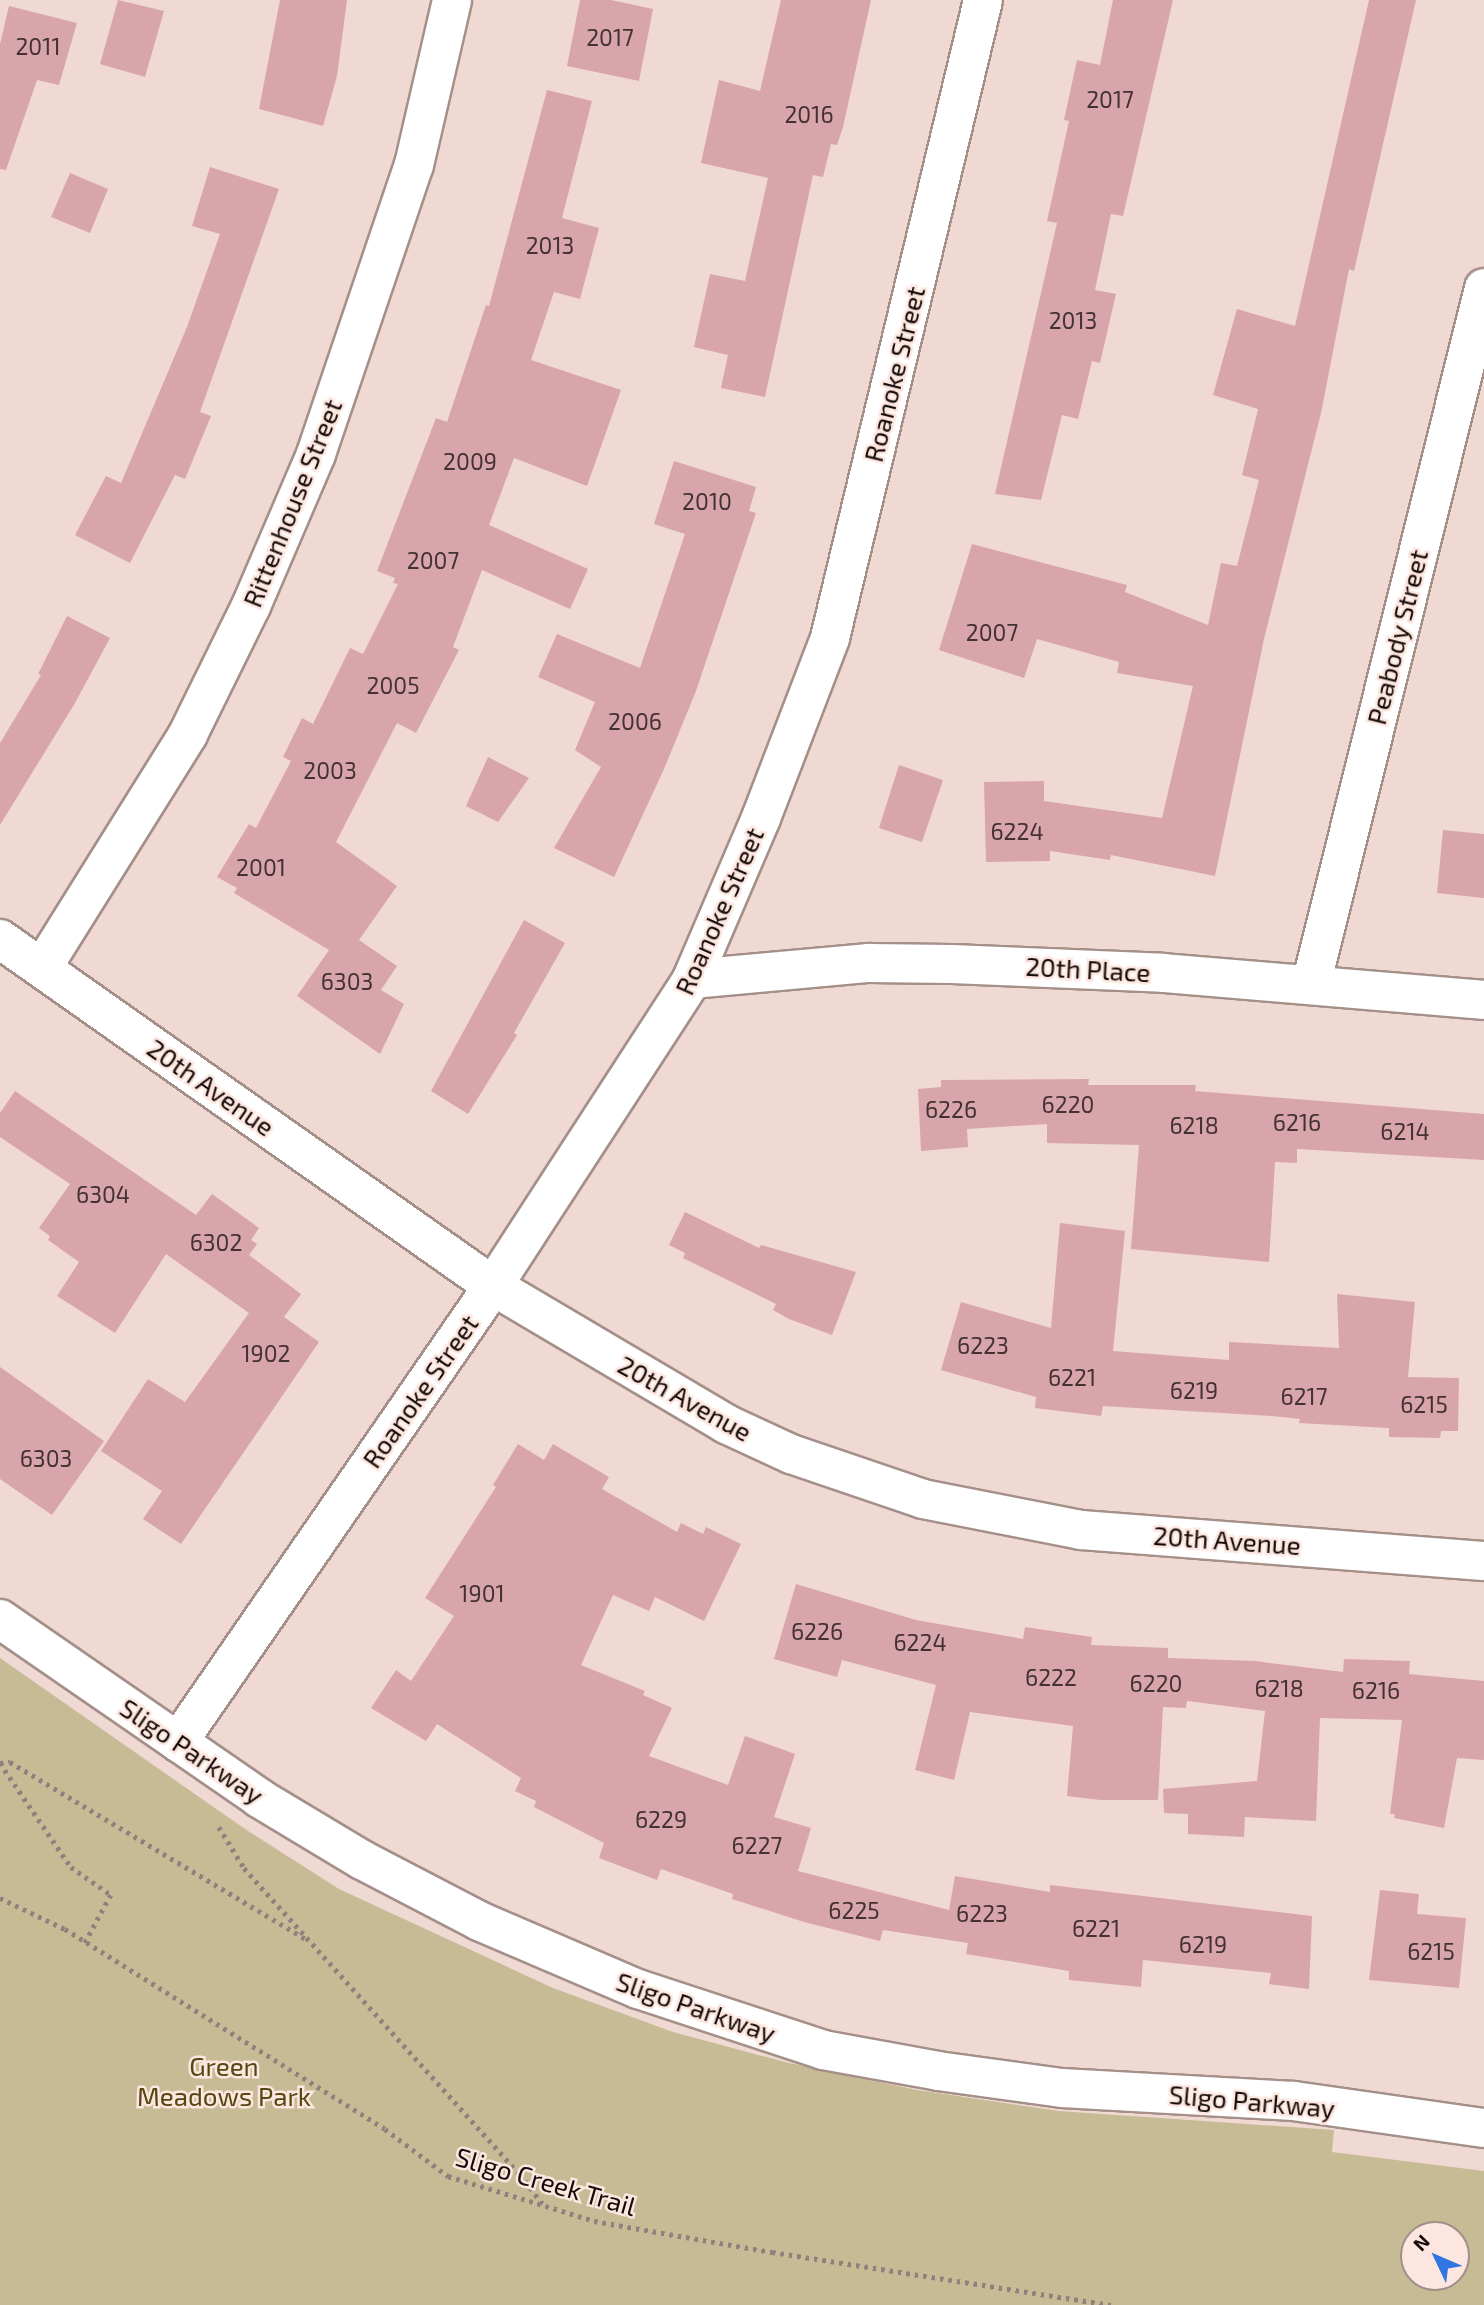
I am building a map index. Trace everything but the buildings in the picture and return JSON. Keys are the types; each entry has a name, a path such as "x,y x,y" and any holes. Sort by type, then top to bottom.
{"street":[{"name":"Rittenhouse Street","path":"42,968 188,734 251,606 316,454 414,164 452,0"},
{"name":"Roanoke Street","path":"178,1742 493,1286 692,979 761,818 830,638 983,0"},
{"name":"Peabody Street","path":"1311,985 1484,288"},
{"name":"20th Avenue","path":"0,939 493,1286 726,1424 791,1454 923,1499 1081,1530 1484,1561"},
{"name":"20th Place","path":"692,979 869,963 953,964 1149,972 1484,1000"},
{"name":"Sligo Parkway","path":"0,1619 259,1798 351,1853 479,1921 638,1989 823,2050 1062,2088 1258,2098 1484,2128"}],"path":[{"path":"85,1942 111,1895 71,1867 0,1763 10,1762 311,1942"},
{"path":"217,1824 244,1868 520,2174 544,2206"},
{"name":"Sligo Creek Trail","path":"0,1898 85,1942 385,2129 448,2176 594,2221 1111,2305"}],"green space":[{"name":"Green Meadows Park","path":"0,1658 245,1829 339,1889 553,1988 673,2032 785,2062 917,2090 1059,2111 1334,2130 1332,2152 1484,2171 1484,2305 0,2305"}]}
